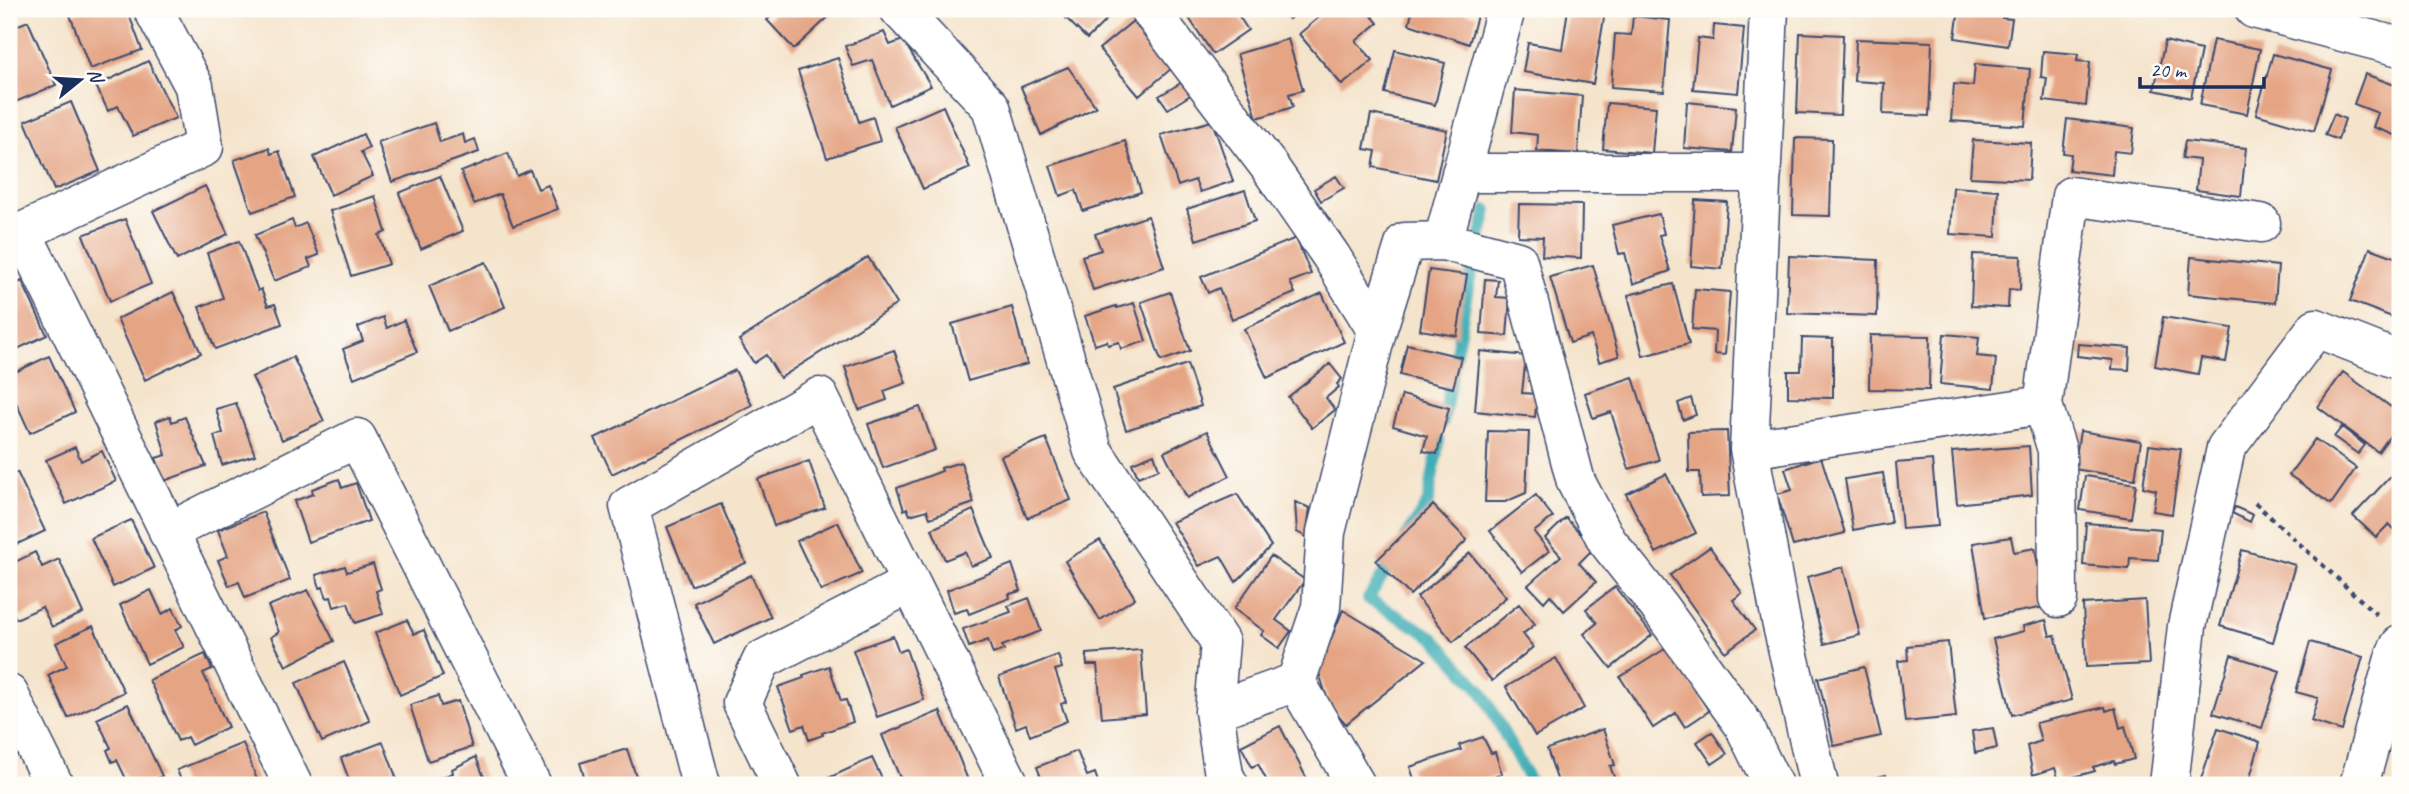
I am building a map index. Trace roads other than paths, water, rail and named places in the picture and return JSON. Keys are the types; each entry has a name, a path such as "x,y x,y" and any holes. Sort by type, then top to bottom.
{"street":[{"path":"153,9 194,86 204,147 15,235 168,532 293,785"},
{"path":"899,9 990,107 1093,451 1220,642 1214,711 1224,775 1229,785"},
{"path":"1149,9 1268,165 1331,256 1377,331"},
{"path":"1443,241 1506,9"},
{"path":"1769,9 1749,449 1781,621 1819,785"},
{"path":"2254,9 2400,47"},
{"path":"1461,173 1762,173"},
{"path":"2057,598 2057,450 2043,405 2071,196 2261,223"},
{"path":"1356,785 1296,682 1321,607 1326,532 1377,331 1405,242 1443,241 1518,261 1576,482 1607,541 1657,604 1743,724 1773,785"},
{"path":"2169,785 2187,626 2226,448 2316,328 2400,361"},
{"path":"701,785 629,506 819,397 1010,785"},
{"path":"1749,449 2043,405"},
{"path":"168,532 356,439 532,785"},
{"path":"782,785 742,703 762,660 909,584"},
{"path":"2362,784 2395,655 2390,632"},
{"path":"1214,711 1296,682"},
{"path":"9,694 54,785"}],"waterway":[{"path":"1443,422 1468,288 1487,210"},
{"path":"1406,537 1428,502 1439,440"},
{"path":"1393,559 1368,599 1433,637 1482,692 1532,785"}]}
